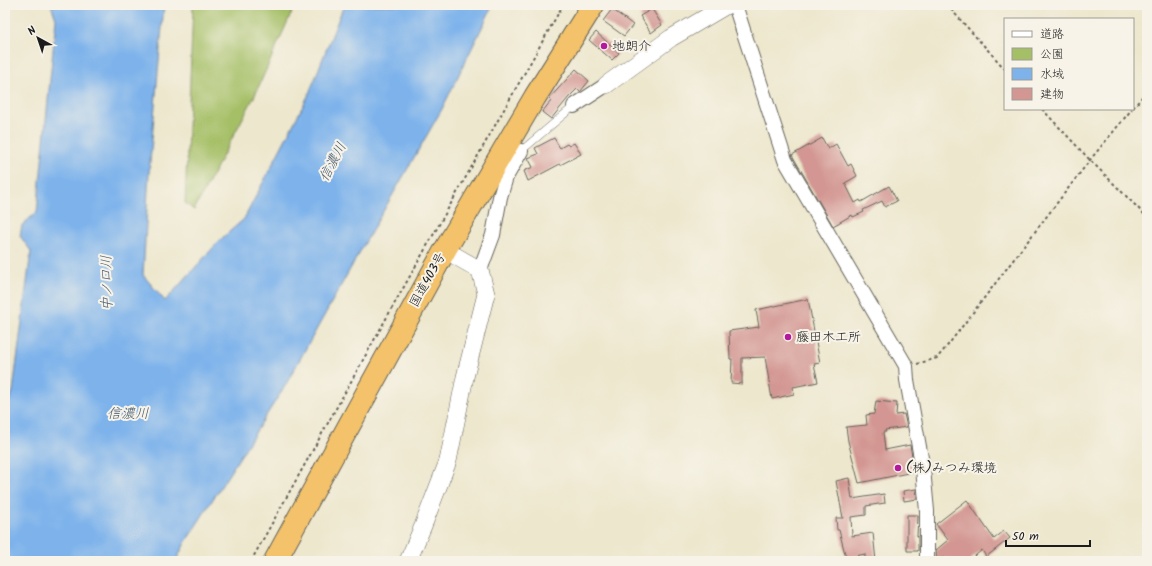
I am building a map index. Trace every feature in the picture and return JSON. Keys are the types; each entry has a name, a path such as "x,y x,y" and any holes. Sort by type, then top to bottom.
{"highway":[{"name":"国道403号","path":"274,561 445,250 535,97 593,5"}],"street":[{"path":"574,106 671,38 728,5"},
{"path":"735,5 785,160 906,366 907,380 923,470 927,510 927,561"},
{"path":"408,561 448,461 465,377 486,294 480,270 494,235 500,197 506,177 521,151"},
{"path":"445,250 480,270"}],"lane":[{"path":"521,151 574,106"}],"path":[{"path":"251,561 563,5"},
{"path":"946,5 1004,67"},
{"path":"1134,106 1147,91"},
{"path":"1043,110 1147,217"},
{"path":"906,366 937,358 1130,110"}],"green space":[{"path":"193,5 295,5 254,97 194,210 185,203"}],"water":[{"name":"信濃川","path":"51,5 164,5 149,173 143,275 165,301 220,240 244,219 308,96 344,5 493,5 442,109 285,386 185,543 176,561 5,561 5,412 13,391 31,251 20,236 22,225 37,212 56,19"}],"building":[{"path":"612,9 633,25 624,36 603,21"},
{"path":"652,9 662,25 651,33 640,16"},
{"name":"地朗介","path":"596,32 619,53 612,60 589,40"},
{"path":"576,69 589,81 580,92 577,89 569,97 551,119 542,112 551,101 549,99"},
{"path":"554,138 560,148 567,144 569,146 574,143 581,154 528,181 524,171 533,167 528,158 538,154 535,148"},
{"path":"822,138 828,149 836,144 848,166 851,164 857,176 845,183 855,203 860,200 861,202 889,186 897,201 885,207 882,201 863,210 864,212 853,217 852,215 833,226 792,155"},
{"name":"藤田木工所","path":"808,299 820,363 814,364 818,382 793,387 794,394 772,399 765,357 742,358 742,384 731,383 732,359 730,359 729,331 759,327 756,310"},
{"path":"876,401 897,403 896,415 904,414 907,427 885,430 886,432 883,432 885,450 910,445 913,472 859,483 848,441 846,427 867,425 866,415 874,414"},
{"path":"849,478 852,499 884,494 885,503 866,506 866,515 851,517 852,536 873,533 876,561 865,561 865,554 846,558 839,530 837,530 836,518 843,518 836,481"},
{"path":"916,489 917,499 904,501 903,491"},
{"path":"967,500 994,539 1004,531 1010,538 986,557 982,550 969,561 946,561 943,557 937,561 936,550 948,540 936,524"},
{"path":"907,515 918,515 918,551 907,551"}],"place":[{"name":"地朗介","path":"604,46"},
{"name":"藤田木工所","path":"788,337"},
{"name":"(株)みつみ環境","path":"898,468"}],"water label":[{"name":"中ノ口川","path":"107,283"}]}
